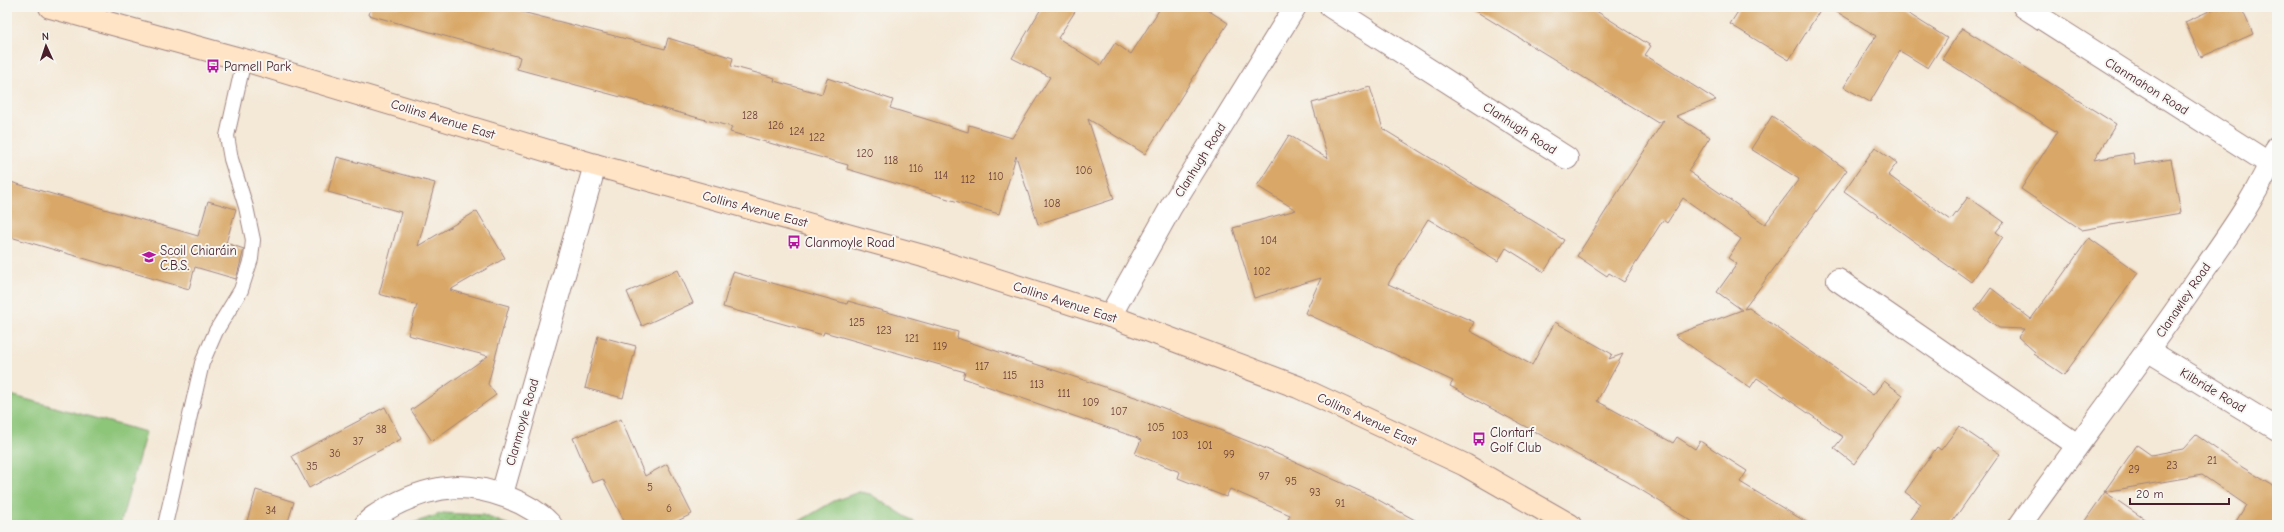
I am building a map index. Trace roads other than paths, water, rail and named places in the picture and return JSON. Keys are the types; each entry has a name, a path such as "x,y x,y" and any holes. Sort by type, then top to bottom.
{"main road":[{"name":"Collins Avenue East","path":"50,7 244,60 595,165 923,256 1110,316 1298,387 1465,465 1570,525"}],"street":[{"name":"Clanhugh Road","path":"1110,316 1171,207 1295,7"},
{"name":"Clanhugh Road","path":"1331,7 1567,158"},
{"name":"Clanmahon Road","path":"2024,7 2274,155"},
{"name":"Clanawley Road","path":"2020,525 2077,446 2149,351 2246,207 2274,155"},
{"name":"Clanmoyle Road","path":"502,494 595,165"},
{"path":"1838,280 2077,446"},
{"name":"Kilbride Road","path":"2149,351 2277,429"},
{"path":"365,525 371,518 411,496 457,487 502,494 543,516 552,525"}],"lane":[{"path":"165,525 202,363 216,332 241,290 251,259 253,240 248,214 231,159 227,136 244,60"}],"place":[{"name":"Parnell Park","path":"213,66"},
{"name":"Clanmoyle Road","path":"794,242"},
{"name":"Scoil Chiaráin C.B.S.","path":"149,257"},
{"name":"Clontarf Golf Club","path":"1479,439"}]}
